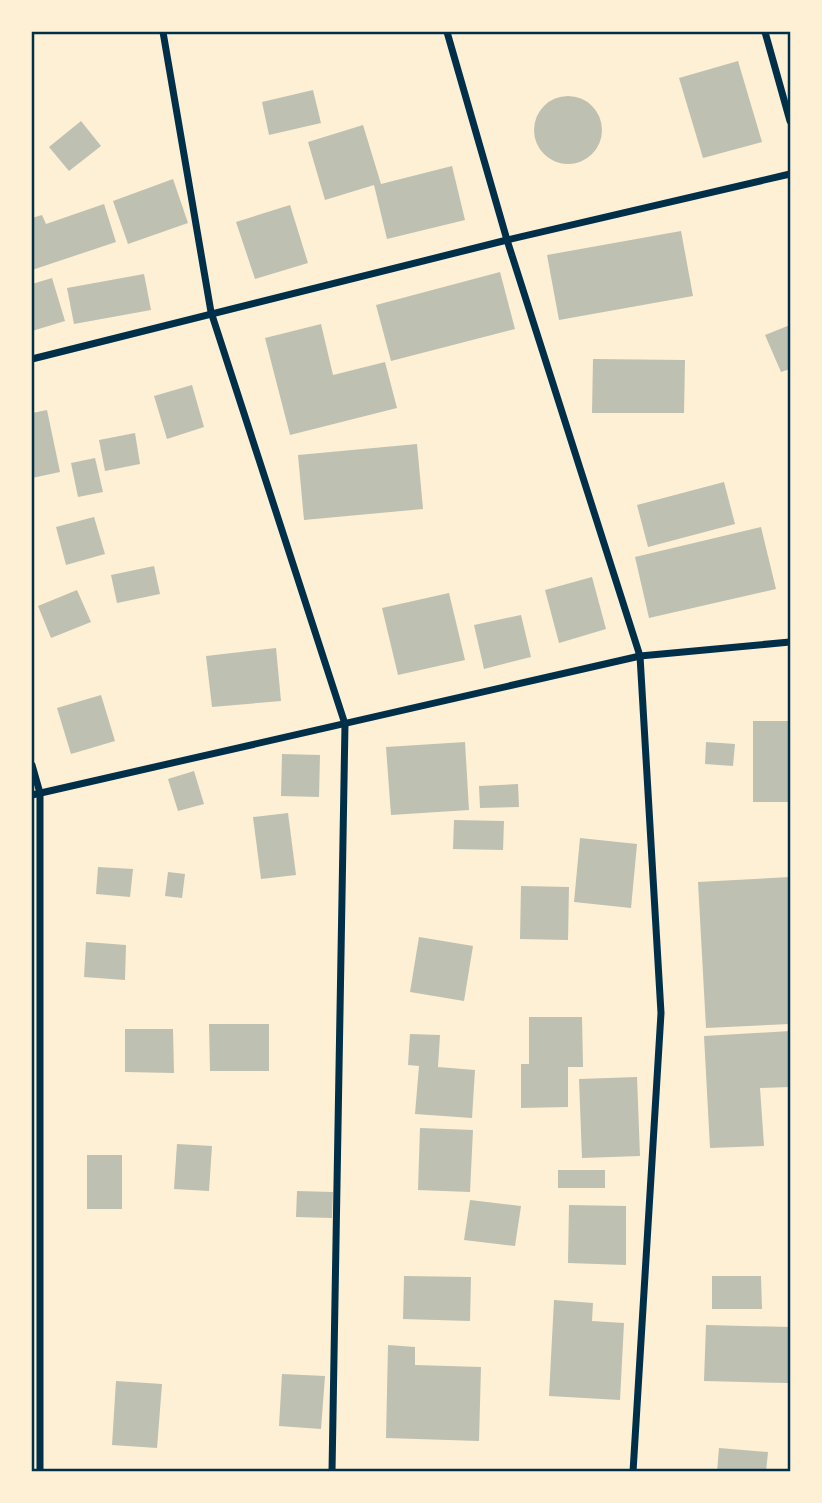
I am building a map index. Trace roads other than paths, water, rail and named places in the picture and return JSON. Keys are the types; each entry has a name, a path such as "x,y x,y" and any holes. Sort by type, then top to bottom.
{"street":[{"path":"163,32 211,312 345,724 332,1472"},
{"path":"447,32 507,240 640,656 661,1013 633,1472"},
{"path":"765,32 790,121"},
{"path":"32,359 211,312 790,174"},
{"path":"32,795 640,656 790,642"},
{"path":"32,765 40,793 40,1472"}]}
